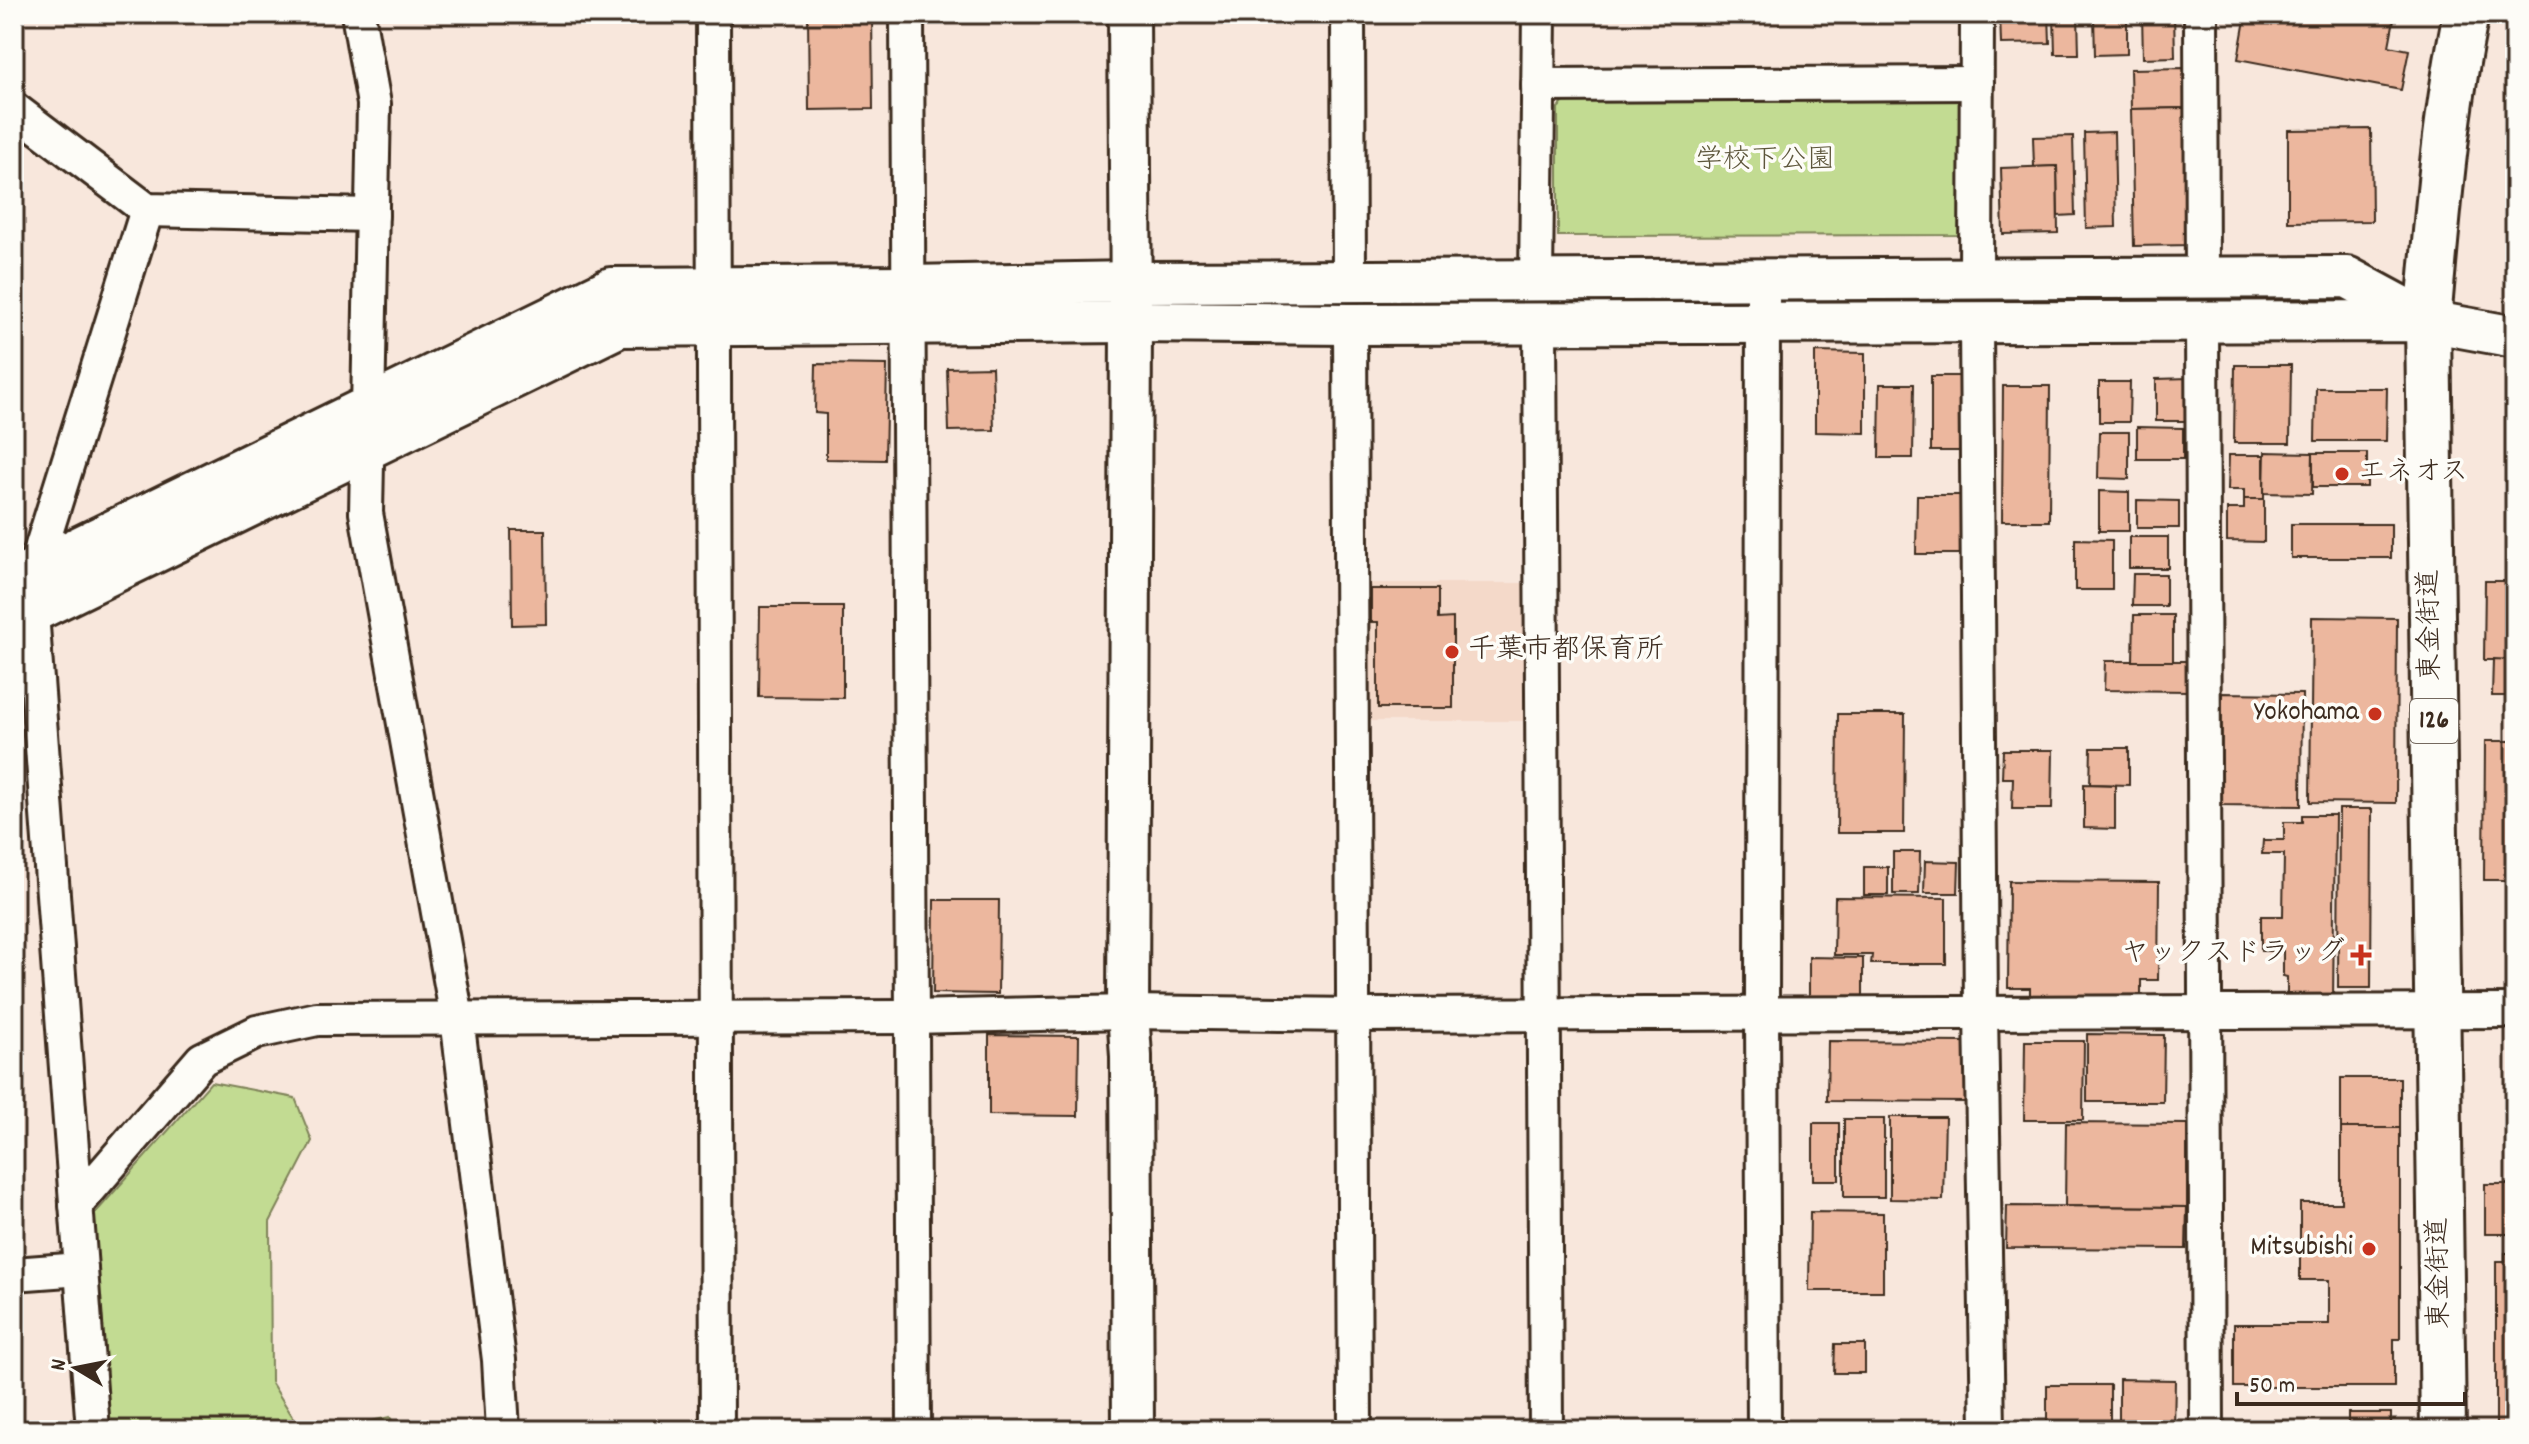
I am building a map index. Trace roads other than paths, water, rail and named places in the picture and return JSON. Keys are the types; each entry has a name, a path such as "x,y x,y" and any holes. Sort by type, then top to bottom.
{"highway":[{"name":"東金街道","path":"2443,1430 2428,321 2437,222 2466,14"}],"street":[{"path":"358,14 374,104 366,513 457,1018 499,1360 503,1430"},
{"path":"713,14 717,1430"},
{"path":"907,14 914,1430"},
{"path":"1129,14 1128,1012 1131,1056 1133,1430"},
{"path":"1348,14 1349,281"},
{"path":"1536,280 1539,14"},
{"path":"1976,279 1977,14"},
{"path":"2201,14 2202,278"},
{"path":"1538,85 1977,83"},
{"path":"14,109 147,210 372,215"},
{"path":"93,1430 24,595 147,210"},
{"path":"24,595 367,449 620,326 714,307 909,286 1131,282 2347,277 2428,321"},
{"path":"1763,279 1764,1430"},
{"path":"24,595 368,407 611,288 714,307 909,325 1131,322 2428,321 2515,337"},
{"path":"1976,322 1981,1012 1988,1430"},
{"path":"2202,322 2207,1430"},
{"path":"1350,324 1355,1430"},
{"path":"1540,324 1546,1430"},
{"path":"76,1205 202,1059 257,1032 317,1019 912,1017 1128,1012 1544,1015 2515,1011"},
{"path":"14,1274 81,1269"}],"place":[{"name":"エネオス","path":"2342,474"},
{"name":"千葉市都保育所","path":"1452,652"},
{"name":"Yokohama","path":"2375,714"},
{"name":"ヤックスドラッグ","path":"2361,955"},
{"name":"Mitsubishi","path":"2369,1249"}],"park label":[{"name":"学校下公園","path":"1765,162"}]}
